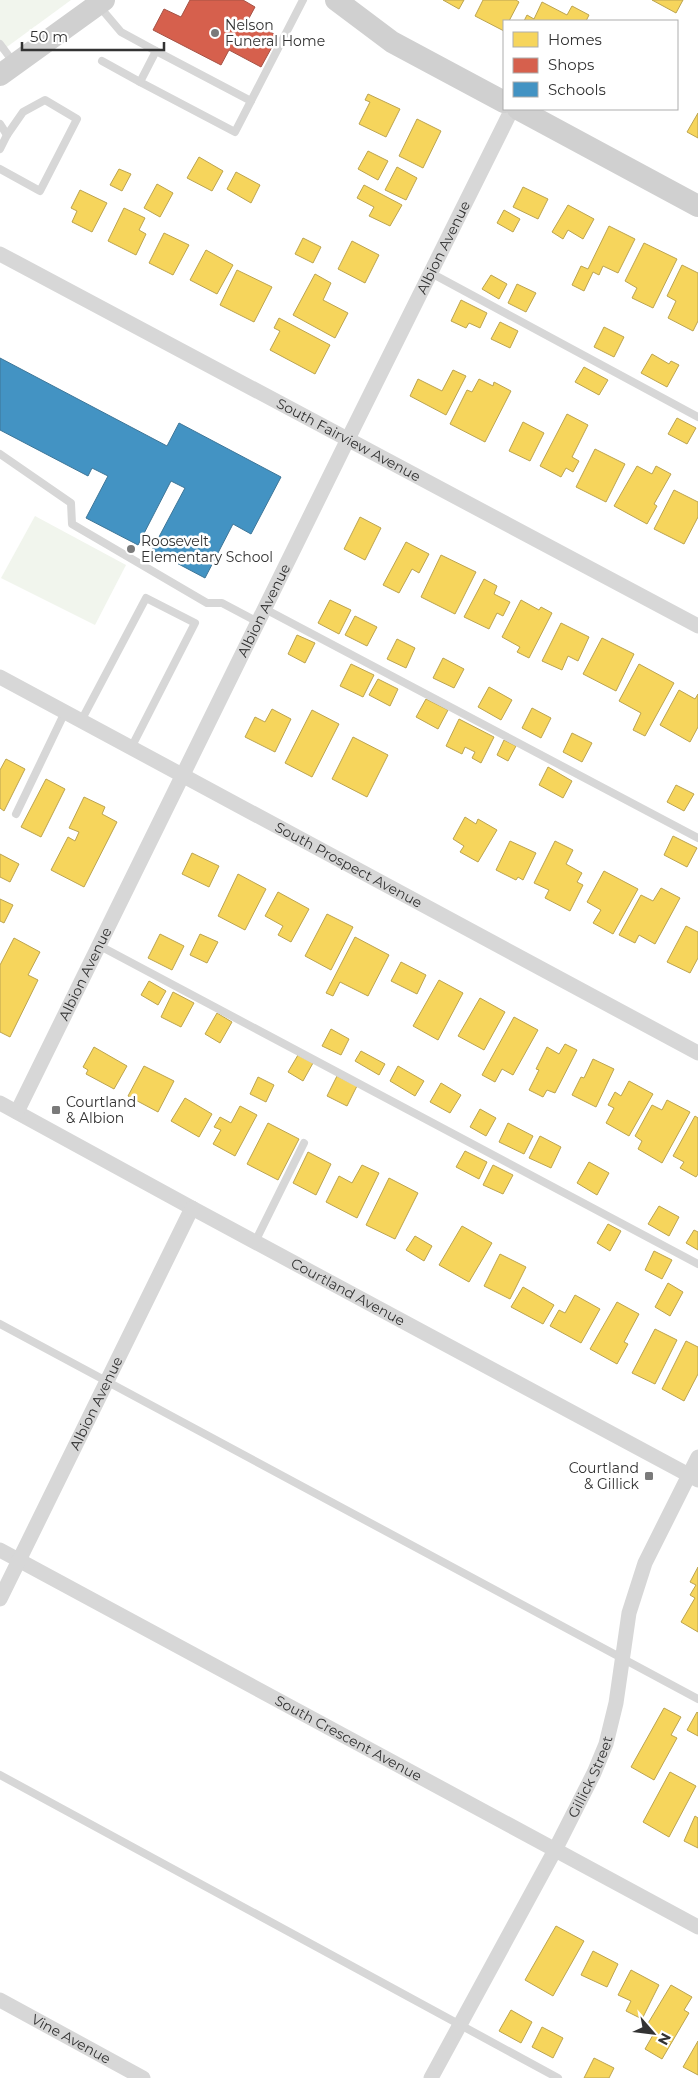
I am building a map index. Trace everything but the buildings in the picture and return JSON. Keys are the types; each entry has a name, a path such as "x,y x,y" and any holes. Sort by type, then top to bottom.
{"street":[{"path":"336,0 392,42 503,101"},
{"path":"7,70 101,2"},
{"name":"Albion Avenue","path":"17,1112 512,110"},
{"path":"520,110 698,206"},
{"name":"South Fairview Avenue","path":"0,254 698,626"},
{"name":"South Prospect Avenue","path":"0,677 698,1053"},
{"name":"Courtland Avenue","path":"0,1103 693,1478"},
{"name":"Albion Avenue","path":"0,1598 192,1208"},
{"name":"Gillick Street","path":"431,2078 555,1850 594,1773 606,1744 616,1703 629,1613 645,1563 693,1478 698,1456"},
{"name":"South Crescent Avenue","path":"0,1550 698,1927"},
{"name":"Vine Avenue","path":"0,2000 143,2078"}],"lane":[{"path":"102,61 235,132 302,0"},
{"path":"101,2 121,32 251,101"},
{"path":"0,44 7,70"},
{"path":"140,82 156,51"},
{"path":"0,149 23,112 45,100 77,119 40,191 0,168"},
{"path":"0,124 7,135"},
{"path":"431,273 698,417"},
{"path":"0,454 71,503 72,524 207,603 222,603 262,615 698,838"},
{"path":"81,721 146,598 195,623 131,748"},
{"path":"16,814 65,712"},
{"path":"100,946 698,1264"},
{"path":"254,1242 304,1143"},
{"path":"0,1324 698,1699"},
{"path":"0,1775 558,2078"}],"shaded area":[{"path":"0,0 71,0 0,52"},
{"path":"35,516 126,565 95,625 1,578"}],"place":[{"name":"Nelson Funeral Home","path":"215,33"},
{"name":"Roosevelt Elementary School","path":"131,549"},
{"name":"Courtland & Albion","path":"56,1110"},
{"name":"Courtland & Gillick","path":"649,1476"}]}
